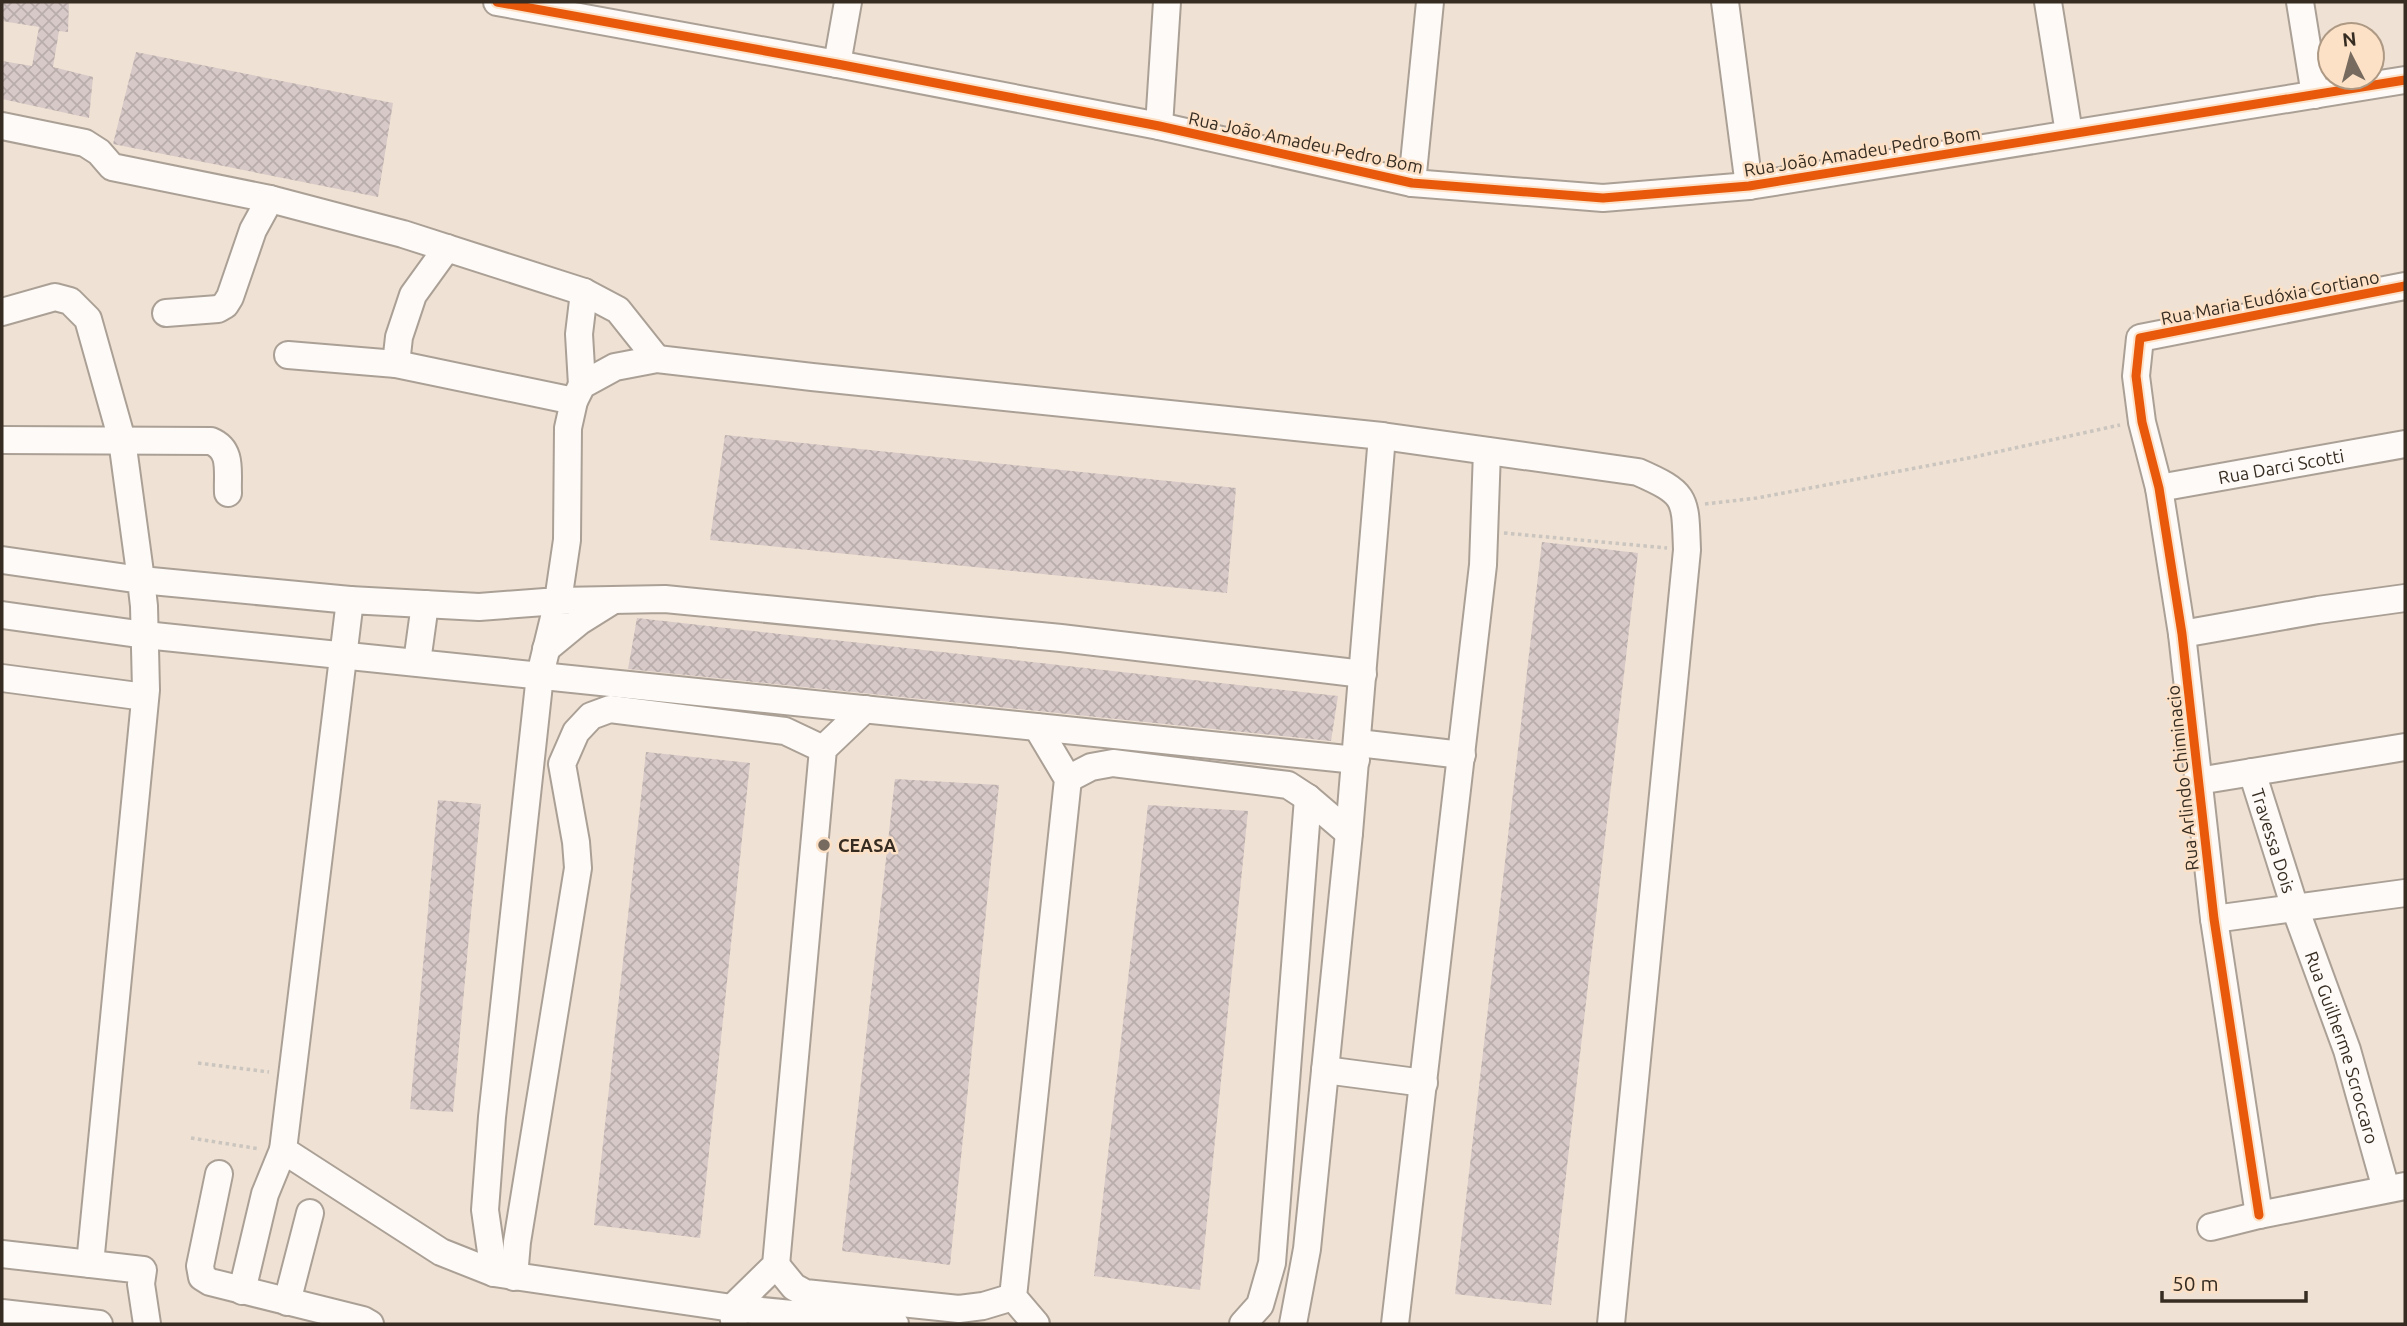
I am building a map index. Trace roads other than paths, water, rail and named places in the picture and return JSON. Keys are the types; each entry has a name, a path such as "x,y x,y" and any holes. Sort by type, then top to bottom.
{"street":[{"name":"Rua João Amadeu Pedro Bom","path":"497,2 536,5 1159,126 1412,183 1603,198 1749,186 2405,80"},
{"path":"837,64 848,2"},
{"path":"1159,126 1167,2"},
{"path":"1412,183 1430,2"},
{"path":"1725,2 1749,186"},
{"path":"2048,2 2069,133"},
{"path":"2300,2 2315,95"},
{"path":"2,126 85,143 99,152 112,167 270,199 403,234 584,292 618,310 657,359"},
{"path":"166,313 218,309 225,305 253,230 270,199"},
{"path":"396,365 399,337 412,295 447,248"},
{"name":"Rua Maria Eudóxia Cortiano","path":"2140,338 2405,286"},
{"path":"504,1275 485,1210 492,1117 540,675 558,601 567,540 568,428 578,393 579,334 584,292"},
{"path":"2,312 55,297 70,301 88,319 122,440 141,580 145,635 145,697 90,1264"},
{"name":"Rua Arlindo Chiminacio","path":"2140,338 2136,376 2142,422 2159,488 2182,634 2214,919 2259,1215"},
{"path":"288,355 396,365 578,393 615,368 657,359 1382,436 1638,472 1669,485 1685,506 1686,550 1611,1324"},
{"path":"1293,1324 1307,1249 1349,833 1382,436"},
{"path":"2,440 211,441 220,445 226,453 228,493"},
{"name":"Rua Darci Scotti","path":"2159,488 2405,444"},
{"path":"1395,1324 1483,565 1487,451"},
{"path":"2,560 141,580 350,600 479,607 558,601 665,598 1061,638 1363,674"},
{"path":"2182,634 2405,598"},
{"path":"242,1291 265,1194 283,1150 350,600"},
{"path":"546,649 580,621 613,600"},
{"path":"417,662 425,604"},
{"path":"2,615 145,635 1037,727 1357,751 1462,755"},
{"path":"2,678 145,697"},
{"path":"504,1275 517,1242 578,868 562,764 576,732 591,716 610,709 785,731 823,749"},
{"path":"733,1316 776,1265 823,749 865,709"},
{"path":"1035,1324 1013,1297 1068,779 1037,727"},
{"path":"2199,781 2405,747"},
{"path":"531,757 562,764"},
{"path":"1068,779 1091,767 1113,763 1288,785 1308,797 1349,833"},
{"name":"Travessa Dois","path":"2252,772 2295,908"},
{"path":"1243,1324 1260,1305 1272,1263 1308,797"},
{"path":"2214,919 2405,893"},
{"name":"Rua Guilherme Scroccaro","path":"2295,908 2396,1188"},
{"path":"1325,1070 1424,1083"},
{"path":"283,1150 441,1252 504,1275 733,1316 895,1324"},
{"path":"219,1174 200,1266 202,1277 242,1291 363,1320 370,1324"},
{"path":"2211,1227 2396,1188"},
{"path":"287,1302 310,1213"},
{"path":"2,1254 144,1270 141,1284 147,1324"},
{"path":"776,1265 794,1287 805,1293 959,1309 983,1306 1013,1297"},
{"path":"2,1314 36,1320 99,1324"}],"place":[{"name":"CEASA","path":"824,845"}]}
